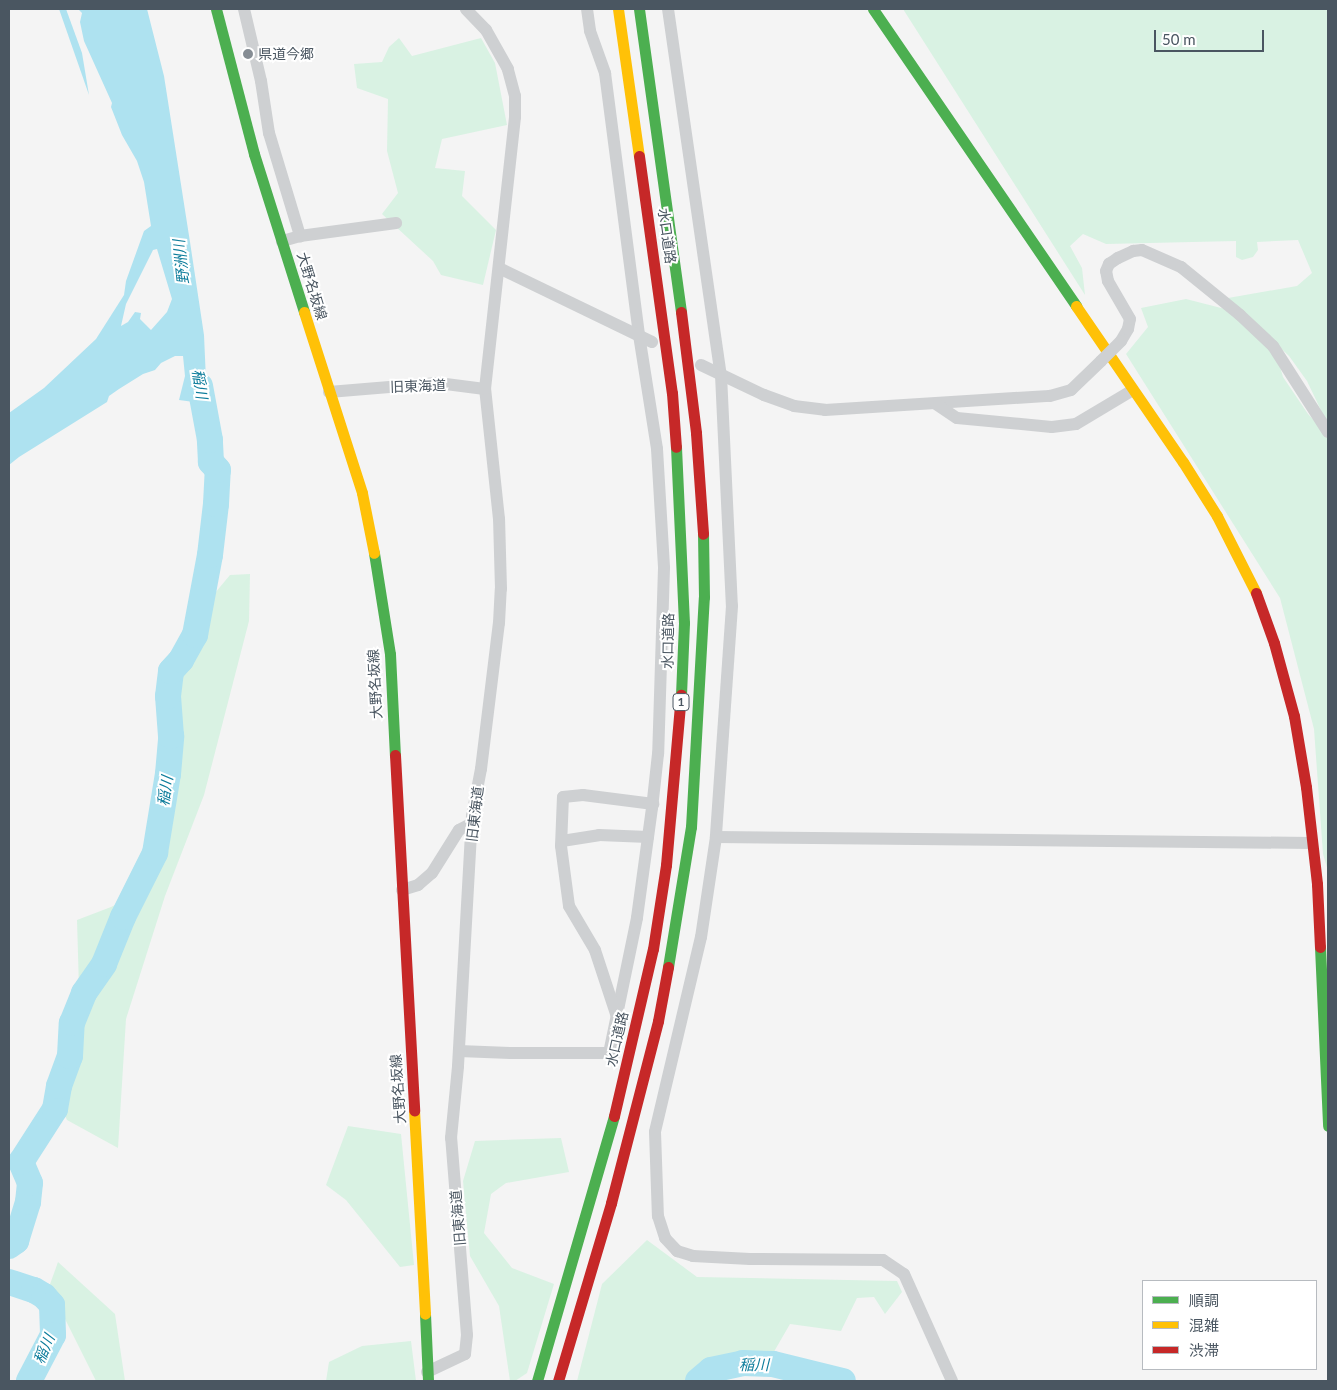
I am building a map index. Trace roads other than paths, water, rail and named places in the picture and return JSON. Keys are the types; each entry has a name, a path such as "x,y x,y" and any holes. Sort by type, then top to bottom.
{"main road":[{"name":"大野名坂線","path":"216,9 232,76 329,392 362,492 376,562 390,654 428,1377"},
{"name":"水口道路","path":"537,1381 608,1140 641,1006 653,949 666,865 680,720 684,623 681,527 672,393 618,9"},
{"name":"水口道路","path":"558,1381 611,1203 658,1021 682,892 691,827 696,764 704,597 703,532 696,433 675,261 639,9"},
{"path":"873,9 1217,516 1252,583 1274,642 1294,716 1306,787 1317,884 1328,1126"}],"street":[{"path":"244,9 261,81 269,133 300,236"},
{"path":"466,9 486,30 496,44 508,69 515,96 516,117 485,390"},
{"path":"459,1051 613,1053 616,1017 637,918 648,838 658,754 664,568 657,449 639,335 605,74 590,30 586,9"},
{"path":"668,9 721,375 732,606 716,837 701,937 675,1057 655,1132 658,1216 665,1238 677,1251 693,1256 750,1260 883,1260 904,1274 952,1381"},
{"path":"282,241 300,236 396,223"},
{"path":"701,365 794,406 817,409 936,404 1050,396 1071,390 1121,341 1128,329 1130,319 1108,281 1106,271 1109,264 1118,258 1133,251 1142,250 1181,267 1240,314 1273,346 1328,432"},
{"path":"499,268 652,342"},
{"name":"旧東海道","path":"329,392 438,383 485,390 499,519 501,589 496,661 472,823 459,1051 450,1138 468,1335 465,1354 428,1377"},
{"path":"936,404 957,418 1052,426 1076,424 1133,390"},
{"path":"616,1017 595,950 569,906 562,841 563,797 583,795 652,804"},
{"path":"402,890 418,885 432,873 459,830 472,823"},
{"path":"562,841 599,835 648,838"},
{"path":"716,837 1312,842"},
{"path":"660,1056 675,1057"}],"water":[{"path":"59,9 66,9 82,53 89,95"},
{"name":"野洲川","path":"78,9 147,9 164,76 204,335 208,425 194,402 179,400 185,376 183,356 175,356 161,363 155,370 143,374 119,389 109,396 107,402 9,465 9,413 44,388 96,339 124,295 126,281 144,231 151,226 144,182 137,161 122,135 111,107 112,103 84,41 80,22 82,13","holes":["157,249 172,299 167,312 151,330 140,319 141,313 135,312 128,322 121,326 126,304 153,250"]}],"waterway":[{"name":"稲川","path":"9,1246 16,1241 28,1202 30,1183 21,1162 55,1109 59,1086 70,1056 72,1023 84,993 104,964 123,917 155,853 168,774 171,736 168,696 171,671 181,660 195,635 210,555 216,504 218,470 211,462 210,440 200,386"},
{"name":"稲川","path":"9,1282 34,1290 44,1296 52,1305 53,1335 29,1381"},
{"name":"稲川","path":"698,1381 711,1370 743,1363 773,1364 843,1381"}],"place":[{"name":"県道今郷","path":"248,54"}]}
